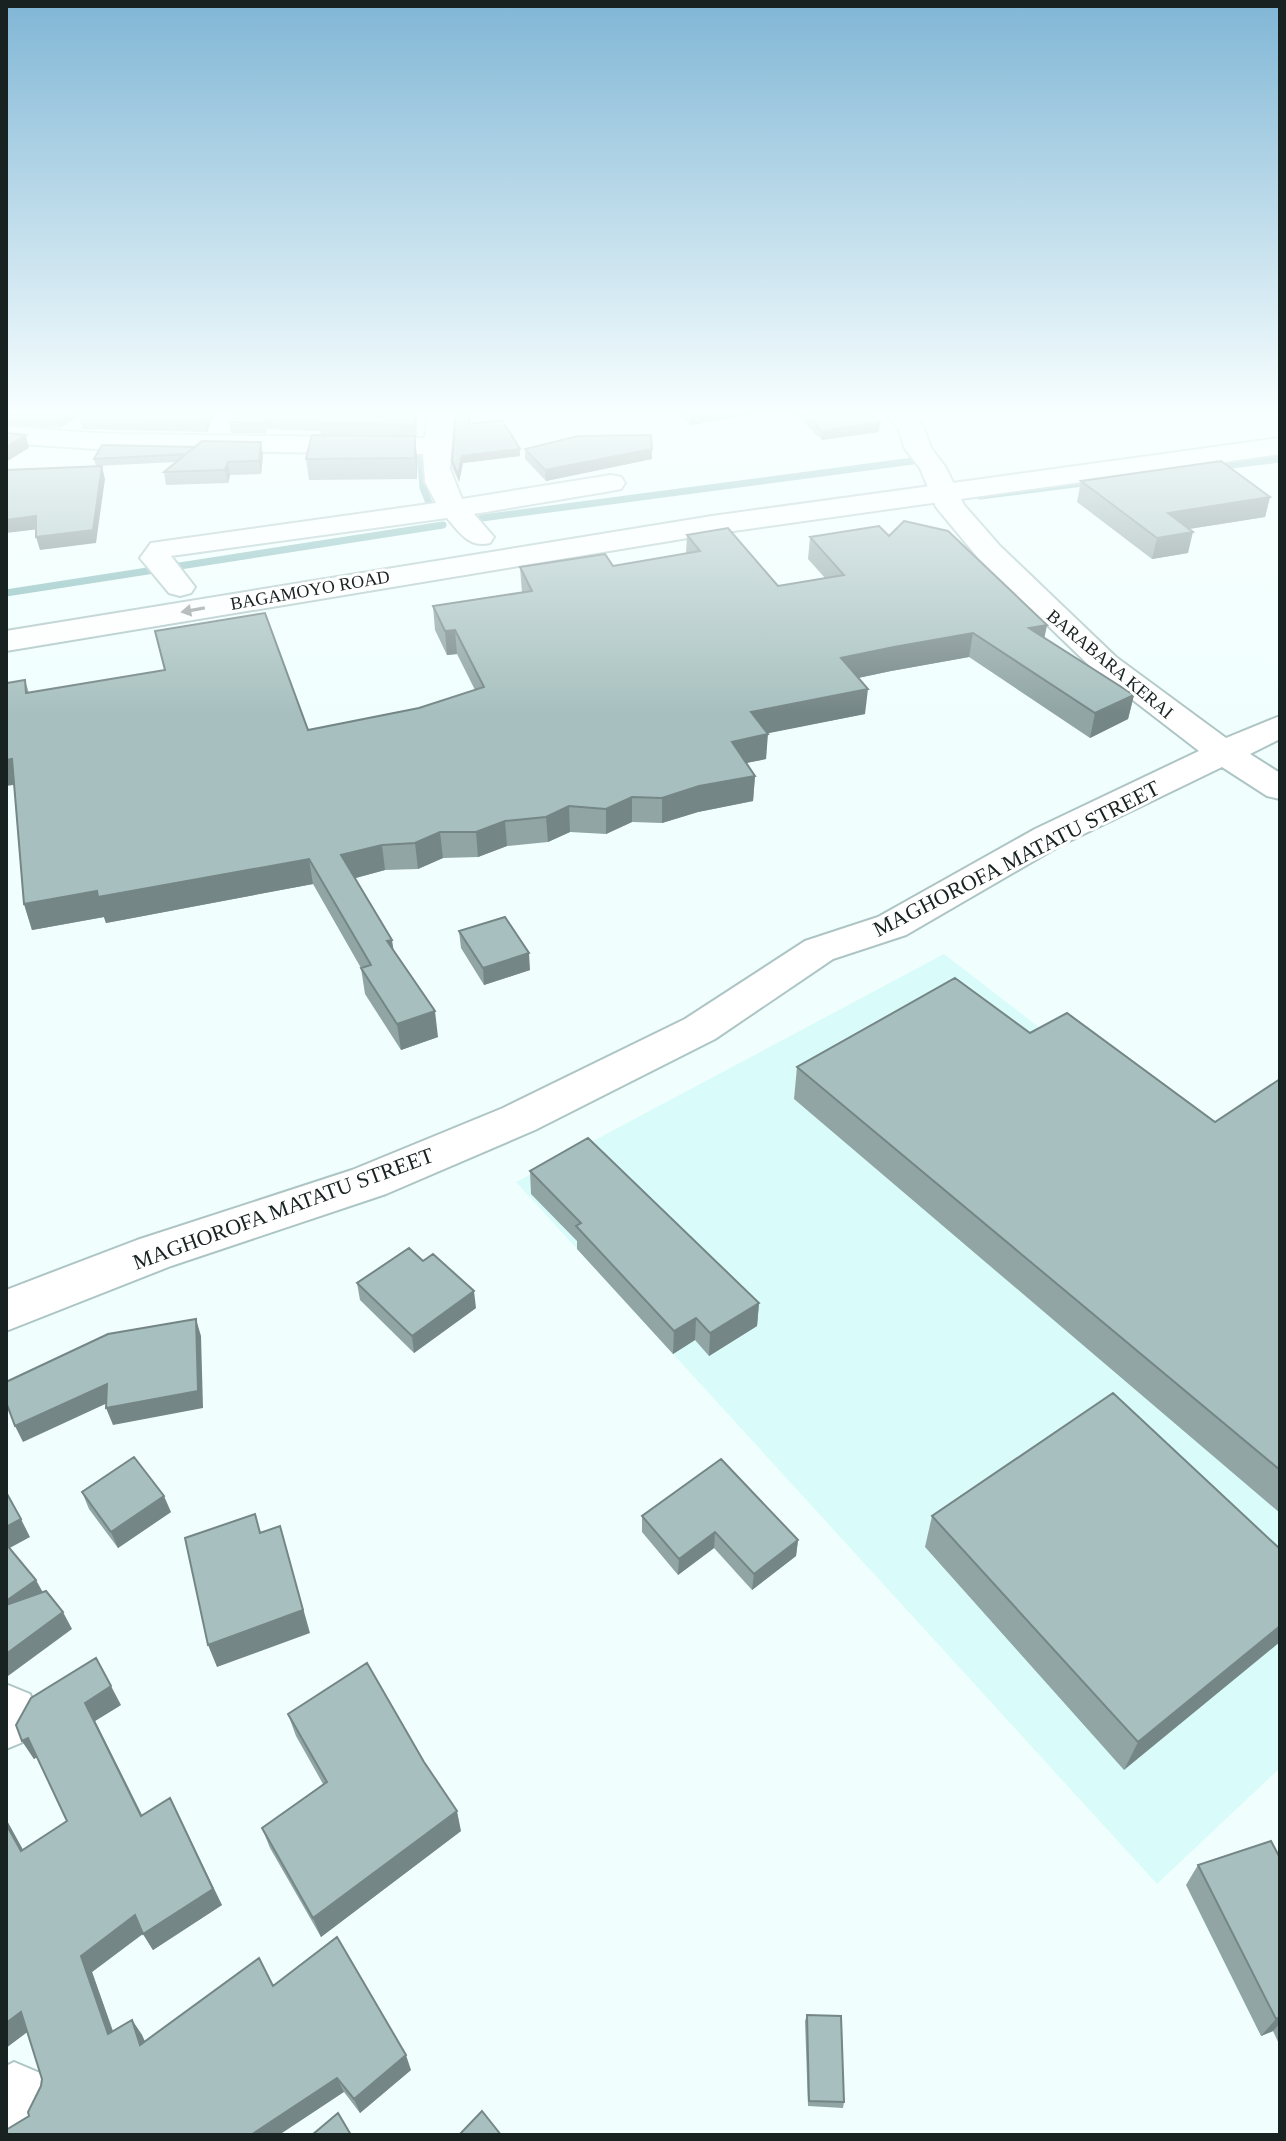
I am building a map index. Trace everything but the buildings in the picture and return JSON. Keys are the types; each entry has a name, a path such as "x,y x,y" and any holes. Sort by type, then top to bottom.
{"main road":[{"path":"180,587 169,570 155,558 161,549 424,513"},
{"path":"457,513 480,537"},
{"name":"BAGAMOYO ROAD","path":"6,613 480,537 673,513"},
{"name":"BAGAMOYO ROAD","path":"6,641 453,567 754,513"},
{"name":"BARABARA KERAI","path":"954,513 1016,583 1072,638 1141,695 1280,788"},
{"name":"MAGHOROFA MATATU STREET","path":"6,1311 154,1253 369,1182 519,1119 700,1029 819,950 892,926 1048,837 1280,726"}],"shaded area":[{"path":"944,954 1280,1213 1280,1768 1157,1884 516,1182"}],"waterway":[{"path":"482,518 520,513"},
{"path":"6,593 443,525"}]}
